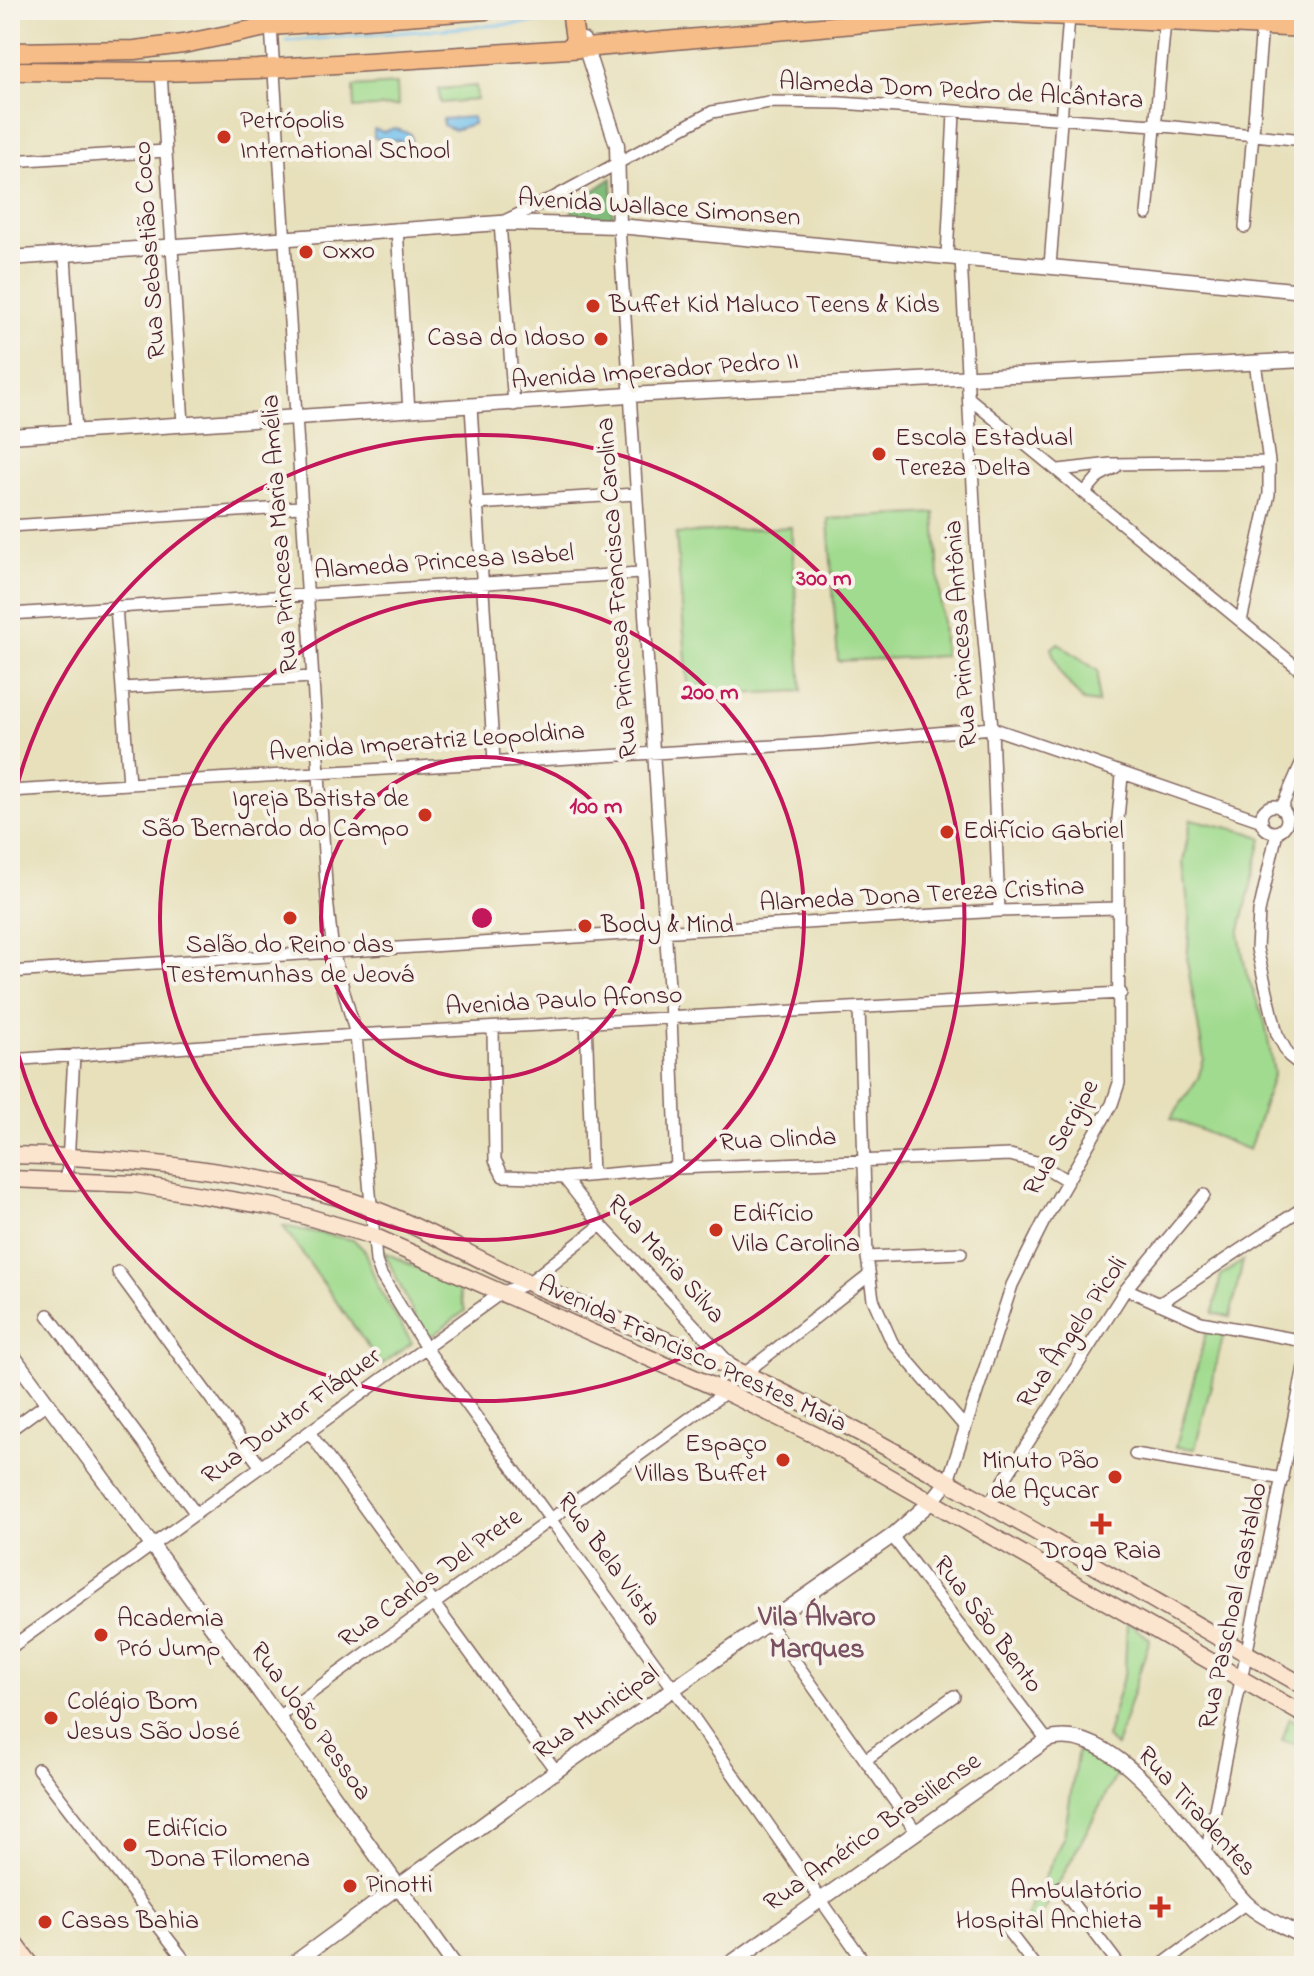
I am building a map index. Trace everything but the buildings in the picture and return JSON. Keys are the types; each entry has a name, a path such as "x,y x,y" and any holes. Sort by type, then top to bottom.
{"main road":[{"path":"10,52 135,50 183,44 271,18 486,10"},
{"path":"576,11 578,43"},
{"path":"10,71 161,72 276,67 975,13 1304,28"},
{"name":"Avenida Francisco Prestes Maia","path":"10,1155 174,1166 267,1180 370,1208 528,1283 740,1372 948,1481 1304,1686"},
{"name":"Avenida Francisco Prestes Maia","path":"10,1179 135,1184 274,1207 373,1236 726,1392 817,1436 1304,1715"},
{"path":"10,1937 32,1966"}],"street":[{"path":"1050,266 1069,16"},
{"name":"Rua Princesa Maria Amélia","path":"271,18 317,772 333,952 356,1035 370,1208"},
{"path":"1147,214 1165,21"},
{"path":"1245,227 1262,26"},
{"name":"Rua Princesa Francisca Carolina","path":"578,43 617,145 619,161 619,226 671,1017 677,1168"},
{"name":"Rua Sebastião Coco","path":"161,72 175,249 183,424"},
{"name":"Alameda Dom Pedro de Alcântara","path":"500,223 555,197 712,112 740,106 840,103 1154,125 1304,140"},
{"name":"Rua Princesa Antônia","path":"954,113 954,258 965,377 970,399 977,561 992,728 999,911"},
{"path":"10,161 166,151"},
{"path":"500,223 514,405"},
{"name":"Avenida Wallace Simonsen","path":"10,258 175,249 285,236 500,223 619,226 1304,291"},
{"path":"397,229 409,411"},
{"path":"65,256 76,432"},
{"name":"Avenida Imperador Pedro II","path":"10,436 629,395 1304,360"},
{"path":"1241,621 1269,494 1269,462 1255,362"},
{"path":"970,399 1086,491 1304,673"},
{"path":"471,407 480,583 494,761"},
{"path":"971,435 979,425 995,420"},
{"path":"1059,470 1129,463 1269,462"},
{"path":"1086,491 1102,473 1129,463"},
{"path":"476,504 636,494"},
{"path":"10,526 300,507"},
{"name":"Alameda Princesa Isabel","path":"10,614 640,573"},
{"path":"116,606 129,784"},
{"path":"122,688 312,677"},
{"name":"Avenida Imperatriz Leopoldina","path":"10,791 824,743 992,728 1122,776 1262,821"},
{"path":"1304,757 1281,809 1286,824 1277,832 1259,912 1257,949 1277,1034 1289,1056 1304,1068"},
{"name":"Rua Sergipe","path":"932,1501 948,1481 1012,1285 1112,1104 1119,1083 1118,818 1122,776"},
{"path":"1277,832 1269,831 1262,821 1269,808 1281,809"},
{"name":"Alameda Dona Tereza Cristina","path":"10,972 999,911 1118,908"},
{"name":"Avenida Paulo Afonso","path":"10,1060 586,1021 1121,993"},
{"path":"859,1008 868,1276 881,1322 892,1342 965,1427"},
{"path":"586,1021 592,1175"},
{"name":"Rua Olinda","path":"493,1029 495,1160 503,1176 564,1178 677,1168 865,1158 1018,1156 1068,1181"},
{"path":"67,1181 74,1055"},
{"name":"Rua Maria Silva","path":"564,1178 601,1225 740,1372"},
{"name":"Rua Ângelo Picoli","path":"989,1504 1126,1289 1204,1195"},
{"path":"1159,1304 1304,1207"},
{"name":"Rua Bela Vista","path":"370,1208 381,1275 426,1348 673,1688 867,1966"},
{"name":"Rua Doutor Fláquer","path":"10,1648 501,1293 528,1283 601,1225"},
{"path":"867,1257 961,1253"},
{"path":"118,1272 261,1467"},
{"path":"740,1372 868,1276"},
{"path":"1126,1289 1201,1322 1304,1341"},
{"path":"48,1315 196,1514"},
{"name":"Rua João Pessoa","path":"10,1352 278,1717 455,1966"},
{"name":"Rua Paschoal Gastaldo","path":"1206,1854 1304,1367"},
{"name":"Rua Carlos Del Prete","path":"278,1717 726,1392"},
{"path":"10,1430 47,1403"},
{"path":"309,1432 556,1771"},
{"path":"1135,1454 1283,1479"},
{"name":"Rua Municipal","path":"290,1966 556,1771 892,1536 932,1501"},
{"name":"Rua São Bento","path":"892,1536 1047,1740"},
{"path":"768,1623 915,1830"},
{"path":"865,1760 954,1696"},
{"name":"Rua Tiradentes","path":"1047,1740 1071,1737 1101,1746 1133,1772 1246,1903 1304,1938"},
{"name":"Rua Américo Brasiliense","path":"727,1966 915,1830 1047,1740"},
{"path":"38,1769 189,1966"},
{"path":"1060,1887 1120,1966"},
{"path":"1160,1966 1246,1903"},
{"path":"1008,1931 1035,1966"}],"green space":[{"path":"397,84 398,106 354,108 353,87"},
{"path":"476,86 477,100 440,103 439,89"},
{"path":"612,178 613,218 569,217 578,201"},
{"path":"935,513 944,656 838,661 828,519"},
{"path":"791,527 802,691 689,696 676,534"},
{"path":"1058,643 1098,671 1098,703 1083,701 1061,674 1051,649"},
{"path":"1191,819 1251,833 1262,839 1239,934 1246,972 1265,1022 1274,1073 1249,1150 1171,1118 1198,1078 1204,1059 1187,962 1190,920 1183,863"},
{"path":"283,1226 354,1240 364,1250 379,1289 412,1343 381,1365"},
{"path":"384,1252 457,1287 465,1311 426,1340"},
{"path":"1243,1261 1230,1317 1213,1313 1221,1275"},
{"path":"1207,1329 1224,1333 1195,1449 1176,1447"},
{"path":"1127,1622 1150,1639 1116,1746 1106,1738 1125,1670"},
{"path":"1290,1718 1304,1726 1304,1747 1282,1740"},
{"path":"1078,1749 1117,1774 1037,1924 1026,1917 1064,1836"}],"water":[{"path":"473,117 473,124 454,130 443,125 443,119"},
{"path":"394,128 411,134 412,142 374,138 374,129 384,132"}],"waterway":[{"path":"579,19 691,10"},
{"path":"287,41 564,20"}],"place":[{"name":"Petrópolis International School","path":"224,137"},
{"name":"Oxxo","path":"306,252"},
{"name":"Buffet Kid Maluco Teens & Kids","path":"593,306"},
{"name":"Casa do Idoso","path":"601,339"},
{"name":"Escola Estadual Tereza Delta","path":"879,454"},
{"name":"Igreja Batista de São Bernardo do Campo","path":"425,815"},
{"name":"Edifício Gabriel","path":"947,832"},
{"name":"Salão do Reino das Testemunhas de Jeová","path":"290,918"},
{"name":"Body & Mind","path":"585,926"},
{"name":"Edifício Vila Carolina","path":"716,1230"},
{"name":"Espaço Villas Buffet","path":"783,1460"},
{"name":"Minuto Pão de Açucar","path":"1115,1477"},
{"name":"Droga Raia","path":"1101,1524"},
{"name":"Academia Pró Jump","path":"101,1635"},
{"name":"Colégio Bom Jesus São José","path":"51,1718"},
{"name":"Edifício Dona Filomena","path":"130,1845"},
{"name":"Pinotti","path":"350,1886"},
{"name":"Ambulatório Hospital Anchieta","path":"1160,1907"},
{"name":"Casas Bahia","path":"45,1922"}],"district":[{"name":"Vila Álvaro Marques","path":"817,1634"}]}
